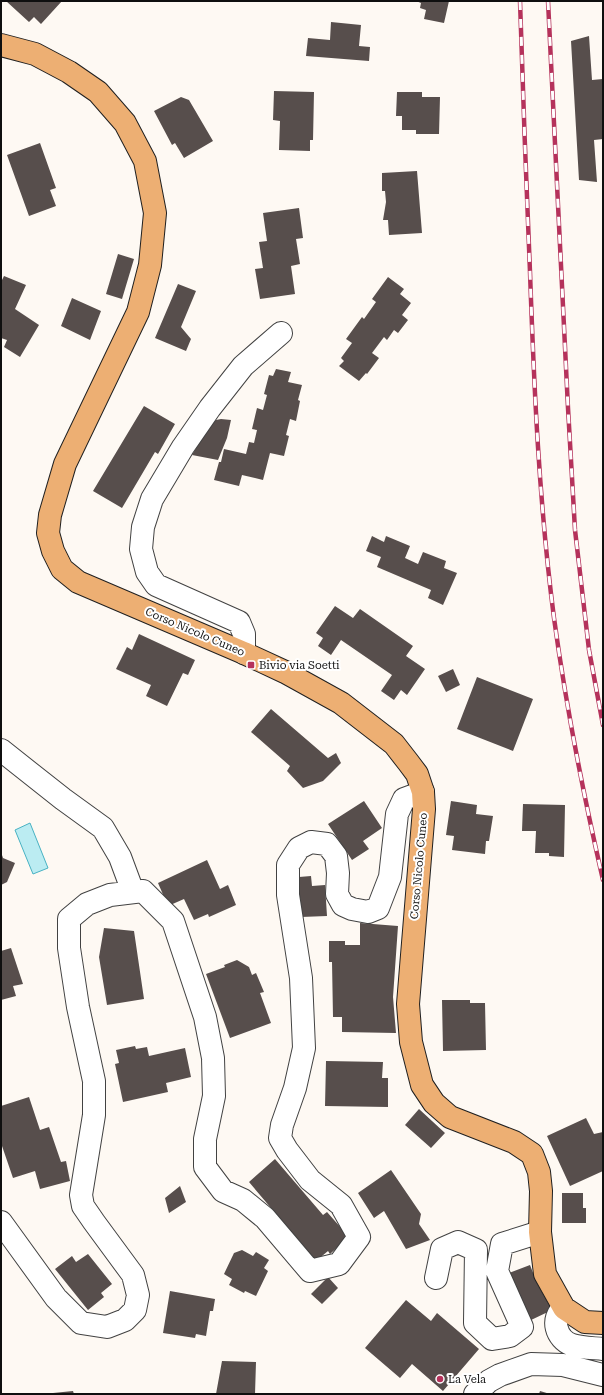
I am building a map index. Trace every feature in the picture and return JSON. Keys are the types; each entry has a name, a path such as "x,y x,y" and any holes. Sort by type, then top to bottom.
{"main road":[{"name":"Corso Nicolo Cuneo","path":"1,45 35,54 69,72 98,92 125,123 145,161 155,213 150,265 138,312 65,464 50,514 48,533 53,551 62,569 78,582 244,653 285,672 341,703 394,744 417,774 423,792 424,809 408,1004 411,1042 422,1085 434,1103 450,1117 514,1142 532,1154 539,1172 541,1191 540,1232 545,1274 564,1308 585,1322 603,1323"}],"street":[{"path":"244,653 244,634 239,622 156,584 147,572 141,549 142,527 152,500 183,447 210,408 243,366 281,333"},
{"path":"1,750 63,799 103,828 120,857 133,892"},
{"path":"1,1222 56,1298 81,1323 107,1327 125,1320 135,1310 138,1295 133,1275 83,1206 81,1195 94,1115 94,1081 78,1007 69,941 69,919 87,904 110,895 142,891 172,921 205,1017 213,1058 214,1096 205,1139 206,1168 223,1191 242,1200 265,1218 310,1271 339,1264 359,1237 341,1206 310,1180 287,1150 280,1138 282,1125 295,1088 304,1048 301,978 288,895 288,865 299,848 311,842 327,844 336,856 338,873 337,894 343,905 352,909 368,912 378,908 390,876 397,814 404,799 423,792"},
{"path":"436,1278 442,1249 458,1242 476,1250 475,1323 492,1338 510,1336 522,1327 497,1271 502,1244 540,1232"},
{"path":"564,1308 556,1317 558,1331 564,1340 572,1345 603,1349"},
{"path":"475,1394 489,1381 500,1375 531,1364 563,1365 603,1375"}],"water":[{"path":"30,823 48,868 33,874 15,830"}],"building":[{"path":"6,1 62,1 41,24 34,17 29,22"},
{"path":"416,1 449,1 444,23 424,19 426,10 420,8 421,3"},
{"path":"331,22 361,25 359,46 370,47 369,61 306,56 308,38 330,40"},
{"path":"589,36 592,80 603,79 603,139 594,140 597,182 579,180 571,41"},
{"path":"274,91 314,92 313,140 310,140 310,151 279,150 280,121 273,120"},
{"path":"397,92 422,92 422,97 440,97 439,134 416,134 416,130 402,130 402,116 396,116"},
{"path":"181,97 189,100 213,141 184,158 175,143 172,145 154,111"},
{"path":"40,143 56,188 50,190 56,206 29,216 7,155"},
{"path":"417,171 422,233 389,235 388,220 383,220 386,202 385,191 382,191 382,173"},
{"path":"299,208 303,238 296,239 300,264 291,266 295,294 260,299 255,269 263,268 259,242 267,241 263,213"},
{"path":"118,254 134,259 122,299 106,294"},
{"path":"4,276 26,285 15,309 39,325 20,357 4,347 7,340 1,338 1,282"},
{"path":"388,277 404,289 400,294 411,303 402,315 408,320 398,333 394,330 387,340 384,337 372,353 379,358 367,374 366,373 359,381 339,366 344,361 341,358 352,343 346,339 362,317 364,319 376,302 372,299"},
{"path":"178,284 196,291 181,327 191,339 186,351 155,338"},
{"path":"72,298 101,311 90,340 61,326"},
{"path":"276,369 291,372 288,382 302,385 298,400 300,401 296,421 290,419 286,435 289,436 284,456 270,453 263,480 242,475 239,486 214,480 224,449 246,454 249,442 254,443 257,430 252,429 257,408 263,410 267,395 264,394 269,375 273,376"},
{"path":"144,406 175,424 158,454 155,452 122,508 93,491"},
{"path":"216,420 231,420 227,438 218,460 192,455 210,425"},
{"path":"372,536 384,542 386,536 410,546 405,558 418,564 423,552 446,561 444,568 457,573 443,605 428,598 431,590 377,567 381,557 366,551"},
{"path":"335,606 353,618 360,609 413,646 406,656 425,669 407,695 401,690 394,700 381,691 392,675 341,640 331,655 318,646 323,638 316,633"},
{"path":"139,634 195,660 188,675 183,673 167,706 146,696 151,685 116,669 127,647 132,650"},
{"path":"453,669 460,685 446,692 438,676"},
{"path":"477,677 533,699 513,751 457,729"},
{"path":"271,709 328,758 336,753 341,763 323,781 303,788 287,771 290,766 251,732"},
{"path":"364,801 382,828 363,841 369,849 352,860 328,824"},
{"path":"451,801 477,805 476,814 493,816 489,841 486,841 485,854 452,850 454,836 446,835"},
{"path":"523,804 565,805 564,857 549,856 549,853 535,853 536,831 522,831"},
{"path":"1,852 3,858 15,863 7,882 1,885"},
{"path":"207,860 220,889 228,885 236,905 209,917 208,914 194,920 184,899 168,906 158,883"},
{"path":"311,876 312,886 325,885 327,916 301,917 299,877"},
{"path":"360,923 398,926 393,997 396,1033 342,1032 342,1017 333,1017 332,962 329,962 329,941 345,941 345,945 360,945"},
{"path":"104,928 134,931 144,999 107,1005 99,957"},
{"path":"11,948 23,984 13,986 16,996 1,1000 1,951"},
{"path":"237,960 249,967 252,975 256,973 264,992 260,993 271,1023 230,1038 206,974 225,967 224,965"},
{"path":"442,1000 470,1000 470,1003 485,1003 486,1050 443,1051"},
{"path":"135,1046 136,1049 147,1047 149,1056 185,1048 191,1077 166,1083 168,1092 123,1102 115,1064 119,1063 116,1050"},
{"path":"326,1061 383,1062 382,1078 388,1078 388,1107 325,1106"},
{"path":"29,1097 40,1130 49,1127 61,1162 66,1161 70,1181 40,1189 35,1171 13,1178 2,1146 1,1147 1,1106"},
{"path":"419,1109 445,1133 431,1148 405,1125"},
{"path":"586,1118 594,1134 603,1132 603,1171 570,1186 547,1136"},
{"path":"275,1159 323,1215 327,1212 349,1237 330,1254 328,1251 316,1261 249,1182"},
{"path":"391,1170 421,1214 419,1224 430,1240 406,1249 384,1211 374,1218 358,1193"},
{"path":"180,1186 186,1202 169,1213 165,1198"},
{"path":"562,1193 583,1193 583,1208 586,1208 586,1223 562,1223"},
{"path":"242,1250 253,1256 256,1252 269,1260 264,1268 268,1271 256,1296 245,1291 244,1293 229,1285 232,1279 224,1274 234,1253"},
{"path":"88,1254 112,1284 101,1293 104,1297 88,1310 55,1269 72,1256 76,1262"},
{"path":"530,1265 537,1283 552,1310 529,1321 509,1273"},
{"path":"328,1277 338,1288 322,1304 311,1294"},
{"path":"170,1291 215,1299 213,1311 210,1311 206,1336 196,1334 195,1338 163,1333"},
{"path":"406,1300 431,1321 437,1313 479,1349 443,1391 412,1364 400,1378 365,1348"},
{"path":"222,1361 256,1362 255,1394 216,1394"},
{"path":"73,1391 74,1394 53,1394 53,1393"},
{"path":"540,1391 550,1394 539,1394"}],"railway":[{"path":"520,1 533,358 544,532 554,618 564,684 582,782 603,880"},
{"path":"548,1 575,530 589,650 603,725"}],"place":[{"name":"Bivio via Soetti","path":"251,665"},
{"name":"La Vela","path":"440,1379"}]}
